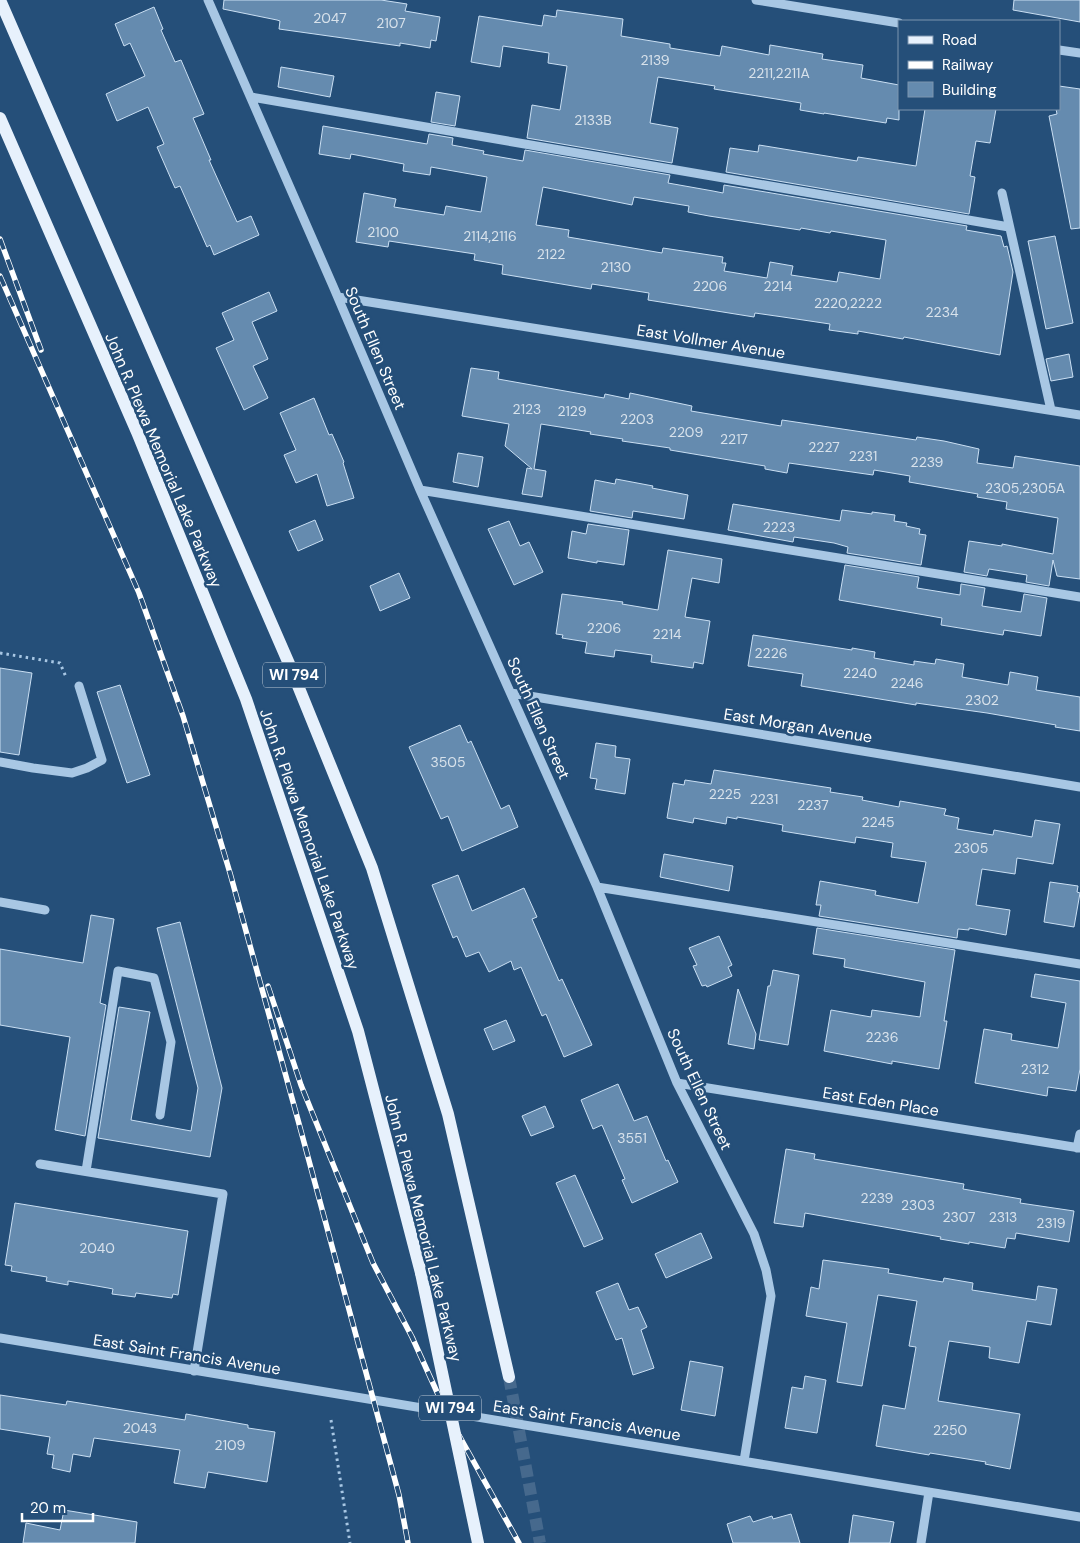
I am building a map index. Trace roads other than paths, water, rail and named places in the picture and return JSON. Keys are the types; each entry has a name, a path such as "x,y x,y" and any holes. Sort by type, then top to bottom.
{"main road":[{"name":"John R. Plewa Memorial Lake Parkway","path":"0,0 290,666 372,868 448,1114 509,1377"},
{"name":"John R. Plewa Memorial Lake Parkway","path":"0,118 137,432 246,699 358,1031 421,1273 478,1543"}],"street":[{"name":"South Ellen Street","path":"208,0 420,490 597,887 677,1083 754,1234 766,1270 771,1296 744,1461"},
{"path":"756,0 898,23"},
{"path":"1060,50 1080,53"},
{"path":"251,97 1009,227"},
{"path":"1002,193 1051,410"},
{"name":"East Vollmer Avenue","path":"338,297 1080,414"},
{"path":"420,490 1080,597"},
{"path":"0,762 72,773 102,760 79,686"},
{"name":"East Morgan Avenue","path":"511,693 1080,787"},
{"path":"597,887 1080,964"},
{"path":"0,902 45,910"},
{"path":"86,1171 118,971 154,978 172,1042 160,1115"},
{"name":"East Eden Place","path":"677,1083 1079,1148"},
{"path":"1079,1148 1080,1134"},
{"path":"40,1164 223,1194 194,1371"},
{"name":"East Saint Francis Avenue","path":"0,1338 1080,1517"},
{"path":"922,1543 929,1492"}],"tunnel":[{"path":"509,1377 540,1543"}],"railway":[{"path":"0,239 41,350"},
{"path":"0,276 139,593 183,716 230,873 298,1120 399,1495 408,1543"},
{"path":"268,986 301,1085 373,1263 412,1337 446,1412 519,1543"}]}
